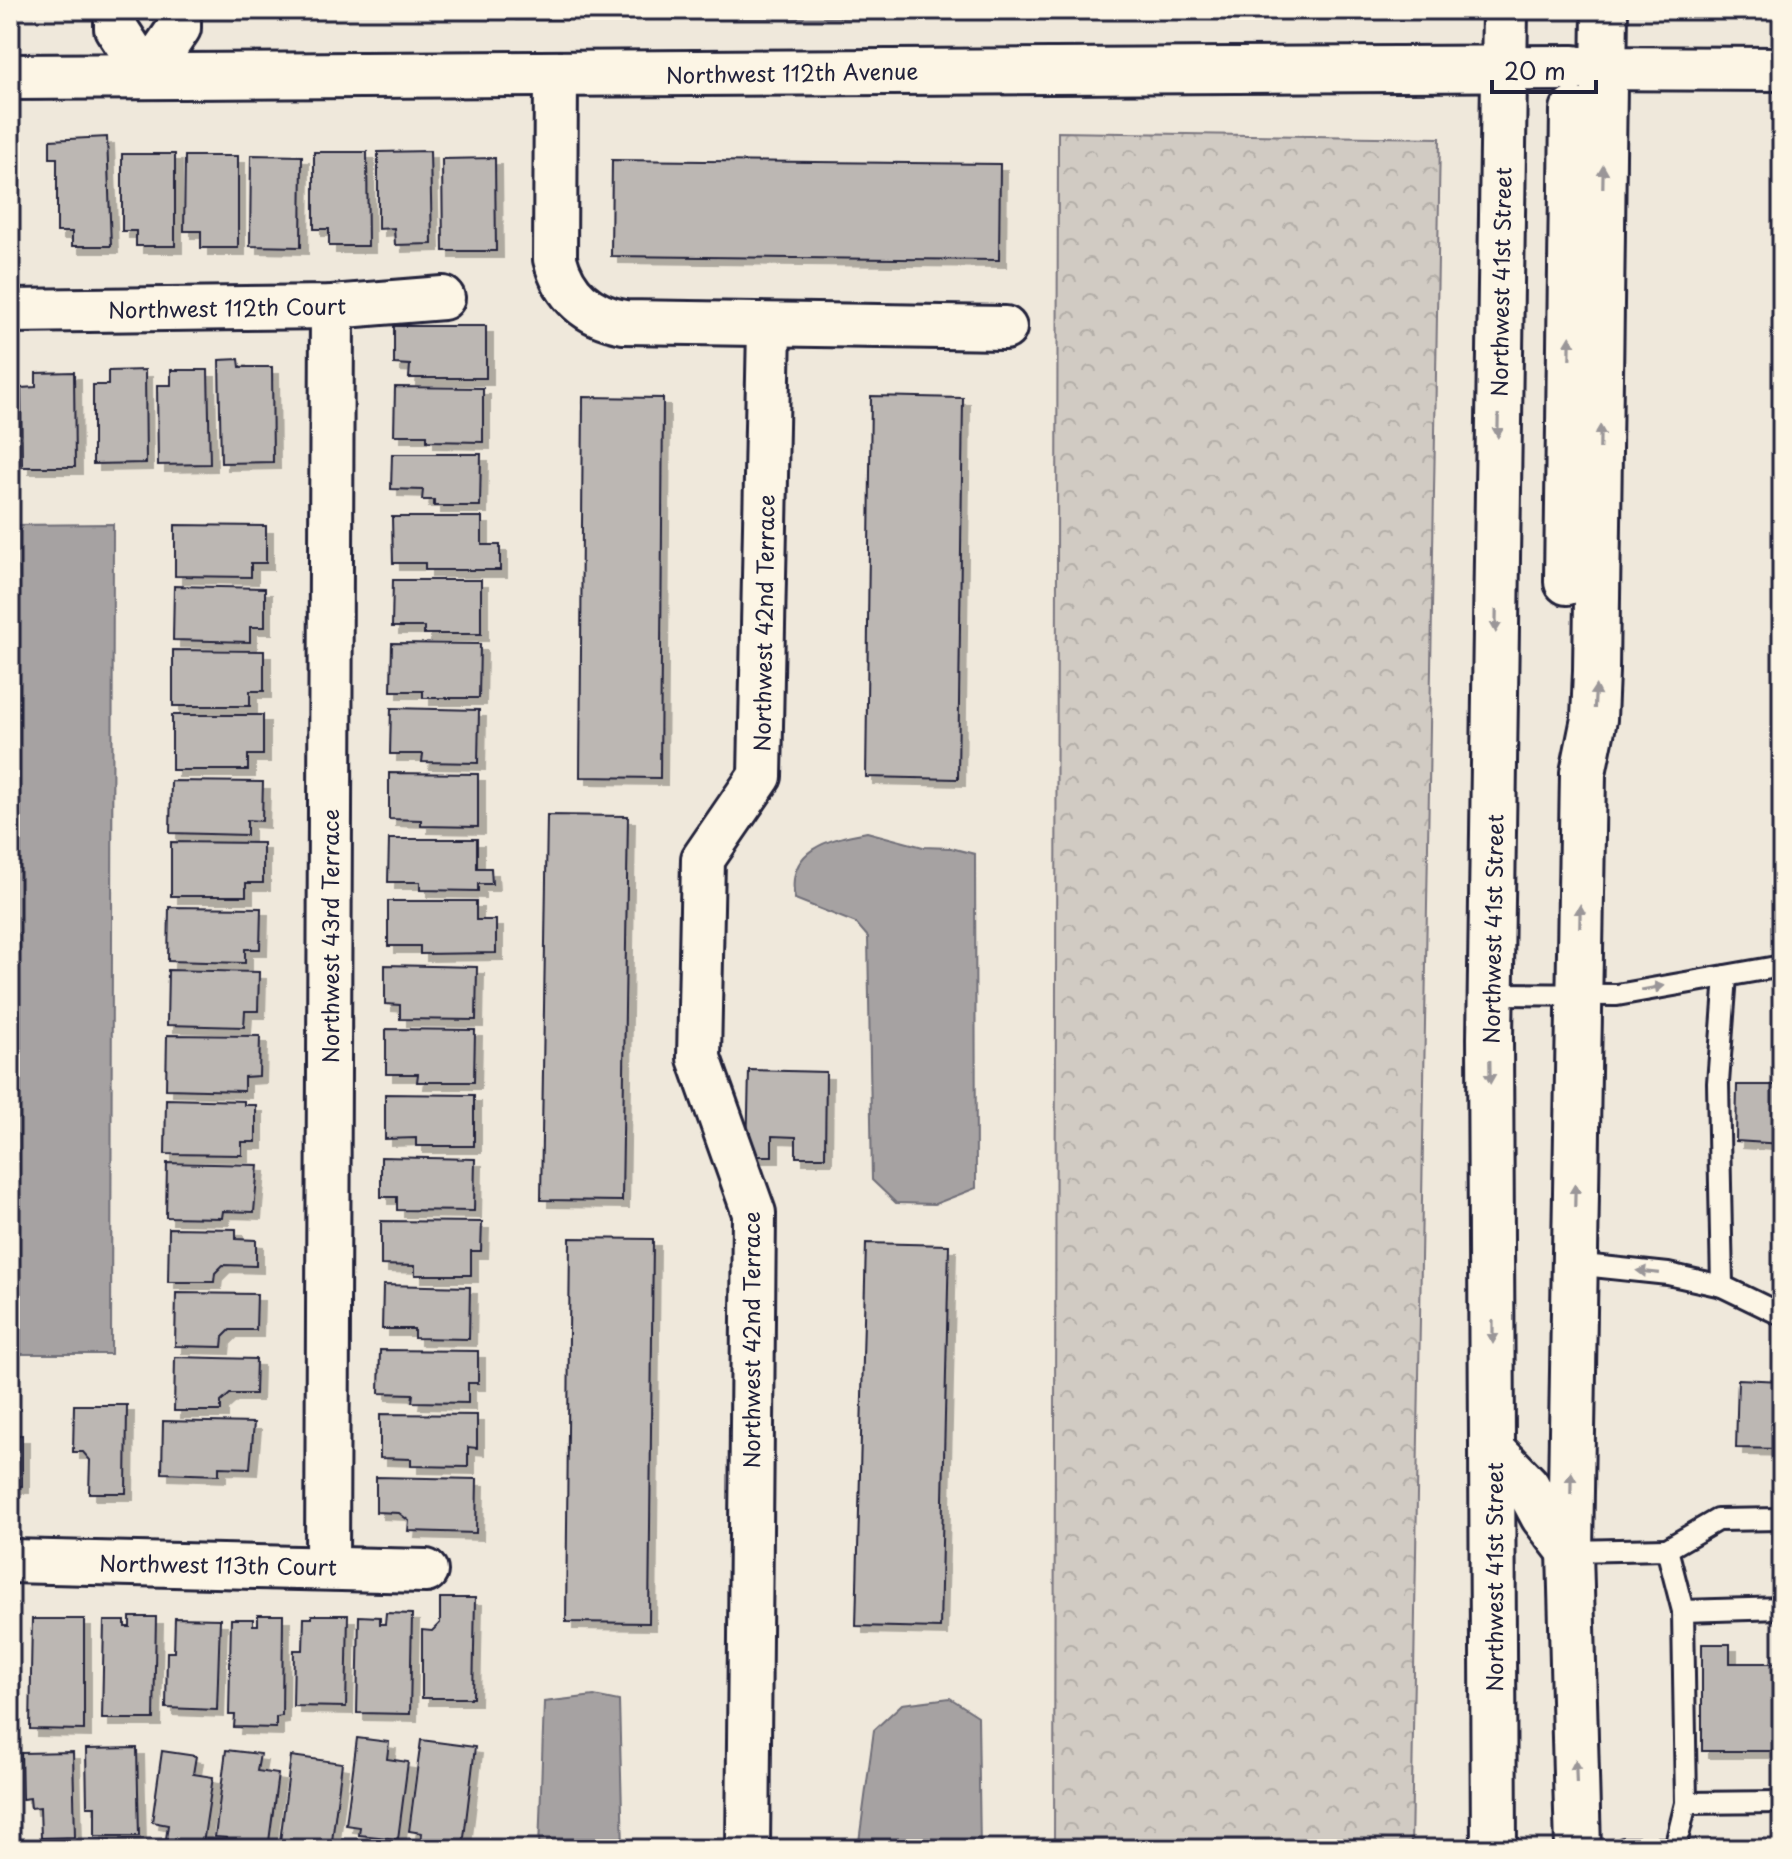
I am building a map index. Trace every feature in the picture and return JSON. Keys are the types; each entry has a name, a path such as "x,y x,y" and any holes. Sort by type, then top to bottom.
{"main road":[{"name":"Northwest 41st Street","path":"1494,1849 1491,994 1505,10"},
{"path":"1575,10 1589,68 1596,671 1594,719 1583,773 1574,1264 1570,1551 1578,1849"},
{"path":"1589,68 1605,10"},
{"name":"Northwest 112th Avenue","path":"18,84 147,75 1589,68"},
{"path":"1493,1451 1527,1486 1543,1516 1570,1551"}],"street":[{"path":"116,10 116,28 147,75 179,28 179,10"},
{"path":"1589,68 1782,69"},
{"path":"556,75 555,259 564,287 598,314 624,322 769,327 1005,328"},
{"name":"Northwest 112th Court","path":"10,311 332,307 443,298"},
{"name":"Northwest 43rd Terrace","path":"327,1566 332,307"},
{"name":"Northwest 42nd Terrace","path":"748,1849 754,1213 699,1058 699,1042 703,859 760,776 769,327"},
{"name":"Northwest 113th Court","path":"10,1561 327,1566 426,1571"}],"lane":[{"path":"1491,994 1617,995 1782,966"},
{"path":"1722,1286 1718,1083 1726,976"},
{"path":"1574,1264 1668,1274 1722,1286 1782,1315"},
{"path":"1570,1551 1667,1549 1717,1520 1782,1519"},
{"path":"1624,1849 1675,1848 1686,1803 1683,1611 1667,1549"},
{"path":"1683,1611 1782,1608"},
{"path":"1686,1803 1782,1802"}],"green space":[{"path":"516,10 1435,10 1409,14 516,20"},
{"path":"1058,132 1440,138 1411,1849 1054,1849"}],"shaded area":[{"path":"113,524 111,1354 10,1354 10,525"},
{"path":"867,832 923,847 951,848 975,854 976,1188 935,1204 896,1203 872,1180 868,937 856,923 795,899 794,882 803,858 825,843"},
{"path":"594,1696 619,1701 623,1849 539,1849 544,1702"},
{"path":"950,1698 978,1716 980,1849 858,1849 874,1730 902,1704"}],"building":[{"path":"107,137 111,246 72,246 72,232 57,232 57,158 50,158 50,140"},
{"path":"430,151 432,244 395,245 394,228 378,229 378,152"},
{"path":"314,152 367,152 368,246 329,246 329,229 314,229"},
{"path":"122,154 175,154 175,246 136,246 136,231 122,231"},
{"path":"251,155 302,156 301,247 250,246"},
{"path":"185,156 238,156 238,248 201,248 201,231 184,231"},
{"path":"495,158 496,251 443,251 442,159"},
{"path":"612,160 1000,164 999,260 611,256"},
{"path":"394,326 486,326 486,378 409,378 410,365 394,364"},
{"path":"239,359 240,367 272,367 273,462 221,463 219,360"},
{"path":"145,370 146,463 93,464 93,385 108,385 108,371"},
{"path":"171,370 208,370 210,464 158,465 157,385 171,385"},
{"path":"74,372 75,467 22,467 21,388 36,387 36,373"},
{"path":"395,387 483,388 483,442 427,441 427,435 394,435"},
{"path":"871,396 963,398 958,779 866,777"},
{"path":"583,397 663,398 660,778 580,777"},
{"path":"392,454 481,454 480,506 434,506 434,500 422,500 423,490 391,489"},
{"path":"392,517 482,517 482,545 500,545 500,570 425,570 425,563 393,563"},
{"path":"175,525 266,526 266,563 251,563 251,577 175,576"},
{"path":"393,580 481,580 481,634 424,634 424,627 392,627"},
{"path":"174,586 265,588 265,627 250,627 250,642 173,640"},
{"path":"392,643 480,644 479,698 423,698 423,691 391,691"},
{"path":"173,650 264,651 264,691 250,691 250,706 173,706"},
{"path":"391,708 479,710 478,763 422,762 423,754 390,754"},
{"path":"172,715 263,715 263,755 248,755 248,770 172,770"},
{"path":"389,773 478,774 478,827 421,826 421,820 389,819"},
{"path":"171,781 263,782 262,821 247,820 247,835 170,833"},
{"path":"547,815 628,816 622,1201 541,1200"},
{"path":"389,839 477,839 477,868 491,868 492,884 478,884 478,891 420,890 420,882 388,882"},
{"path":"171,842 263,843 263,883 246,883 246,896 171,896"},
{"path":"388,901 476,901 476,920 496,920 496,953 420,954 420,946 388,946"},
{"path":"169,907 261,908 260,949 245,949 245,963 168,961"},
{"path":"385,965 477,967 476,1020 400,1019 400,1005 385,1004"},
{"path":"168,970 259,972 258,1011 245,1011 244,1027 167,1025"},
{"path":"386,1029 475,1030 474,1082 417,1082 418,1074 386,1074"},
{"path":"167,1035 260,1036 259,1076 244,1077 244,1091 166,1089"},
{"path":"749,1070 826,1072 825,1157 796,1157 796,1137 772,1136 772,1156 747,1156"},
{"path":"1737,1085 1782,1085 1782,1144 1736,1141"},
{"path":"385,1094 474,1095 474,1146 416,1146 416,1138 385,1139"},
{"path":"166,1099 244,1101 244,1105 256,1105 256,1142 242,1142 242,1155 165,1154"},
{"path":"381,1157 475,1159 474,1211 397,1210 397,1197 381,1197"},
{"path":"167,1163 258,1165 254,1212 223,1211 222,1218 166,1217"},
{"path":"381,1221 482,1222 481,1251 471,1251 471,1275 415,1275 415,1266 381,1265"},
{"path":"169,1228 236,1229 236,1239 256,1240 256,1266 223,1265 215,1273 214,1282 168,1282"},
{"path":"570,1238 653,1239 649,1623 566,1622"},
{"path":"866,1243 949,1245 940,1628 856,1626"},
{"path":"383,1285 470,1287 469,1339 414,1338 414,1329 382,1329"},
{"path":"176,1293 257,1294 256,1330 230,1330 223,1337 222,1347 175,1346"},
{"path":"380,1350 478,1351 478,1383 468,1383 468,1403 412,1402 413,1394 379,1393"},
{"path":"175,1357 256,1359 255,1394 230,1394 221,1402 221,1411 174,1411"},
{"path":"1738,1379 1782,1381 1782,1449 1736,1448"},
{"path":"74,1405 127,1405 126,1493 89,1493 90,1460 83,1452 73,1452"},
{"path":"380,1414 477,1415 477,1448 468,1447 468,1467 411,1466 411,1459 380,1458"},
{"path":"163,1421 254,1423 250,1468 219,1467 219,1475 162,1473"},
{"path":"10,1435 22,1435 22,1486 10,1486"},
{"path":"376,1477 477,1479 476,1533 408,1531 409,1521 399,1513 376,1512"},
{"path":"440,1598 475,1598 473,1698 422,1698 422,1630 432,1631 440,1623"},
{"path":"386,1613 412,1614 410,1714 357,1713 359,1616 380,1617 380,1624 385,1624"},
{"path":"258,1615 283,1615 282,1716 276,1717 276,1728 234,1727 235,1715 229,1715 231,1619 253,1619 253,1625 258,1625"},
{"path":"312,1615 348,1615 346,1707 293,1706 294,1650 303,1650 304,1618 312,1618"},
{"path":"130,1617 156,1617 154,1719 102,1719 104,1621 125,1621 125,1627 130,1627"},
{"path":"175,1618 220,1619 217,1710 166,1708 167,1652 174,1652"},
{"path":"32,1619 84,1619 84,1730 30,1729"},
{"path":"1702,1644 1730,1644 1730,1663 1782,1663 1782,1751 1702,1751"},
{"path":"357,1738 389,1742 387,1759 408,1762 398,1839 359,1835 360,1827 346,1825"},
{"path":"421,1740 475,1747 463,1846 421,1841 422,1833 409,1831"},
{"path":"137,1748 139,1836 95,1836 95,1806 87,1806 86,1749"},
{"path":"226,1750 260,1754 257,1771 278,1774 268,1849 225,1849 227,1838 215,1837"},
{"path":"162,1751 196,1756 193,1774 213,1777 203,1844 166,1839 168,1825 152,1822"},
{"path":"73,1752 75,1837 41,1838 40,1807 31,1808 30,1798 22,1799 21,1753"},
{"path":"291,1756 342,1763 331,1849 279,1849"}]}
